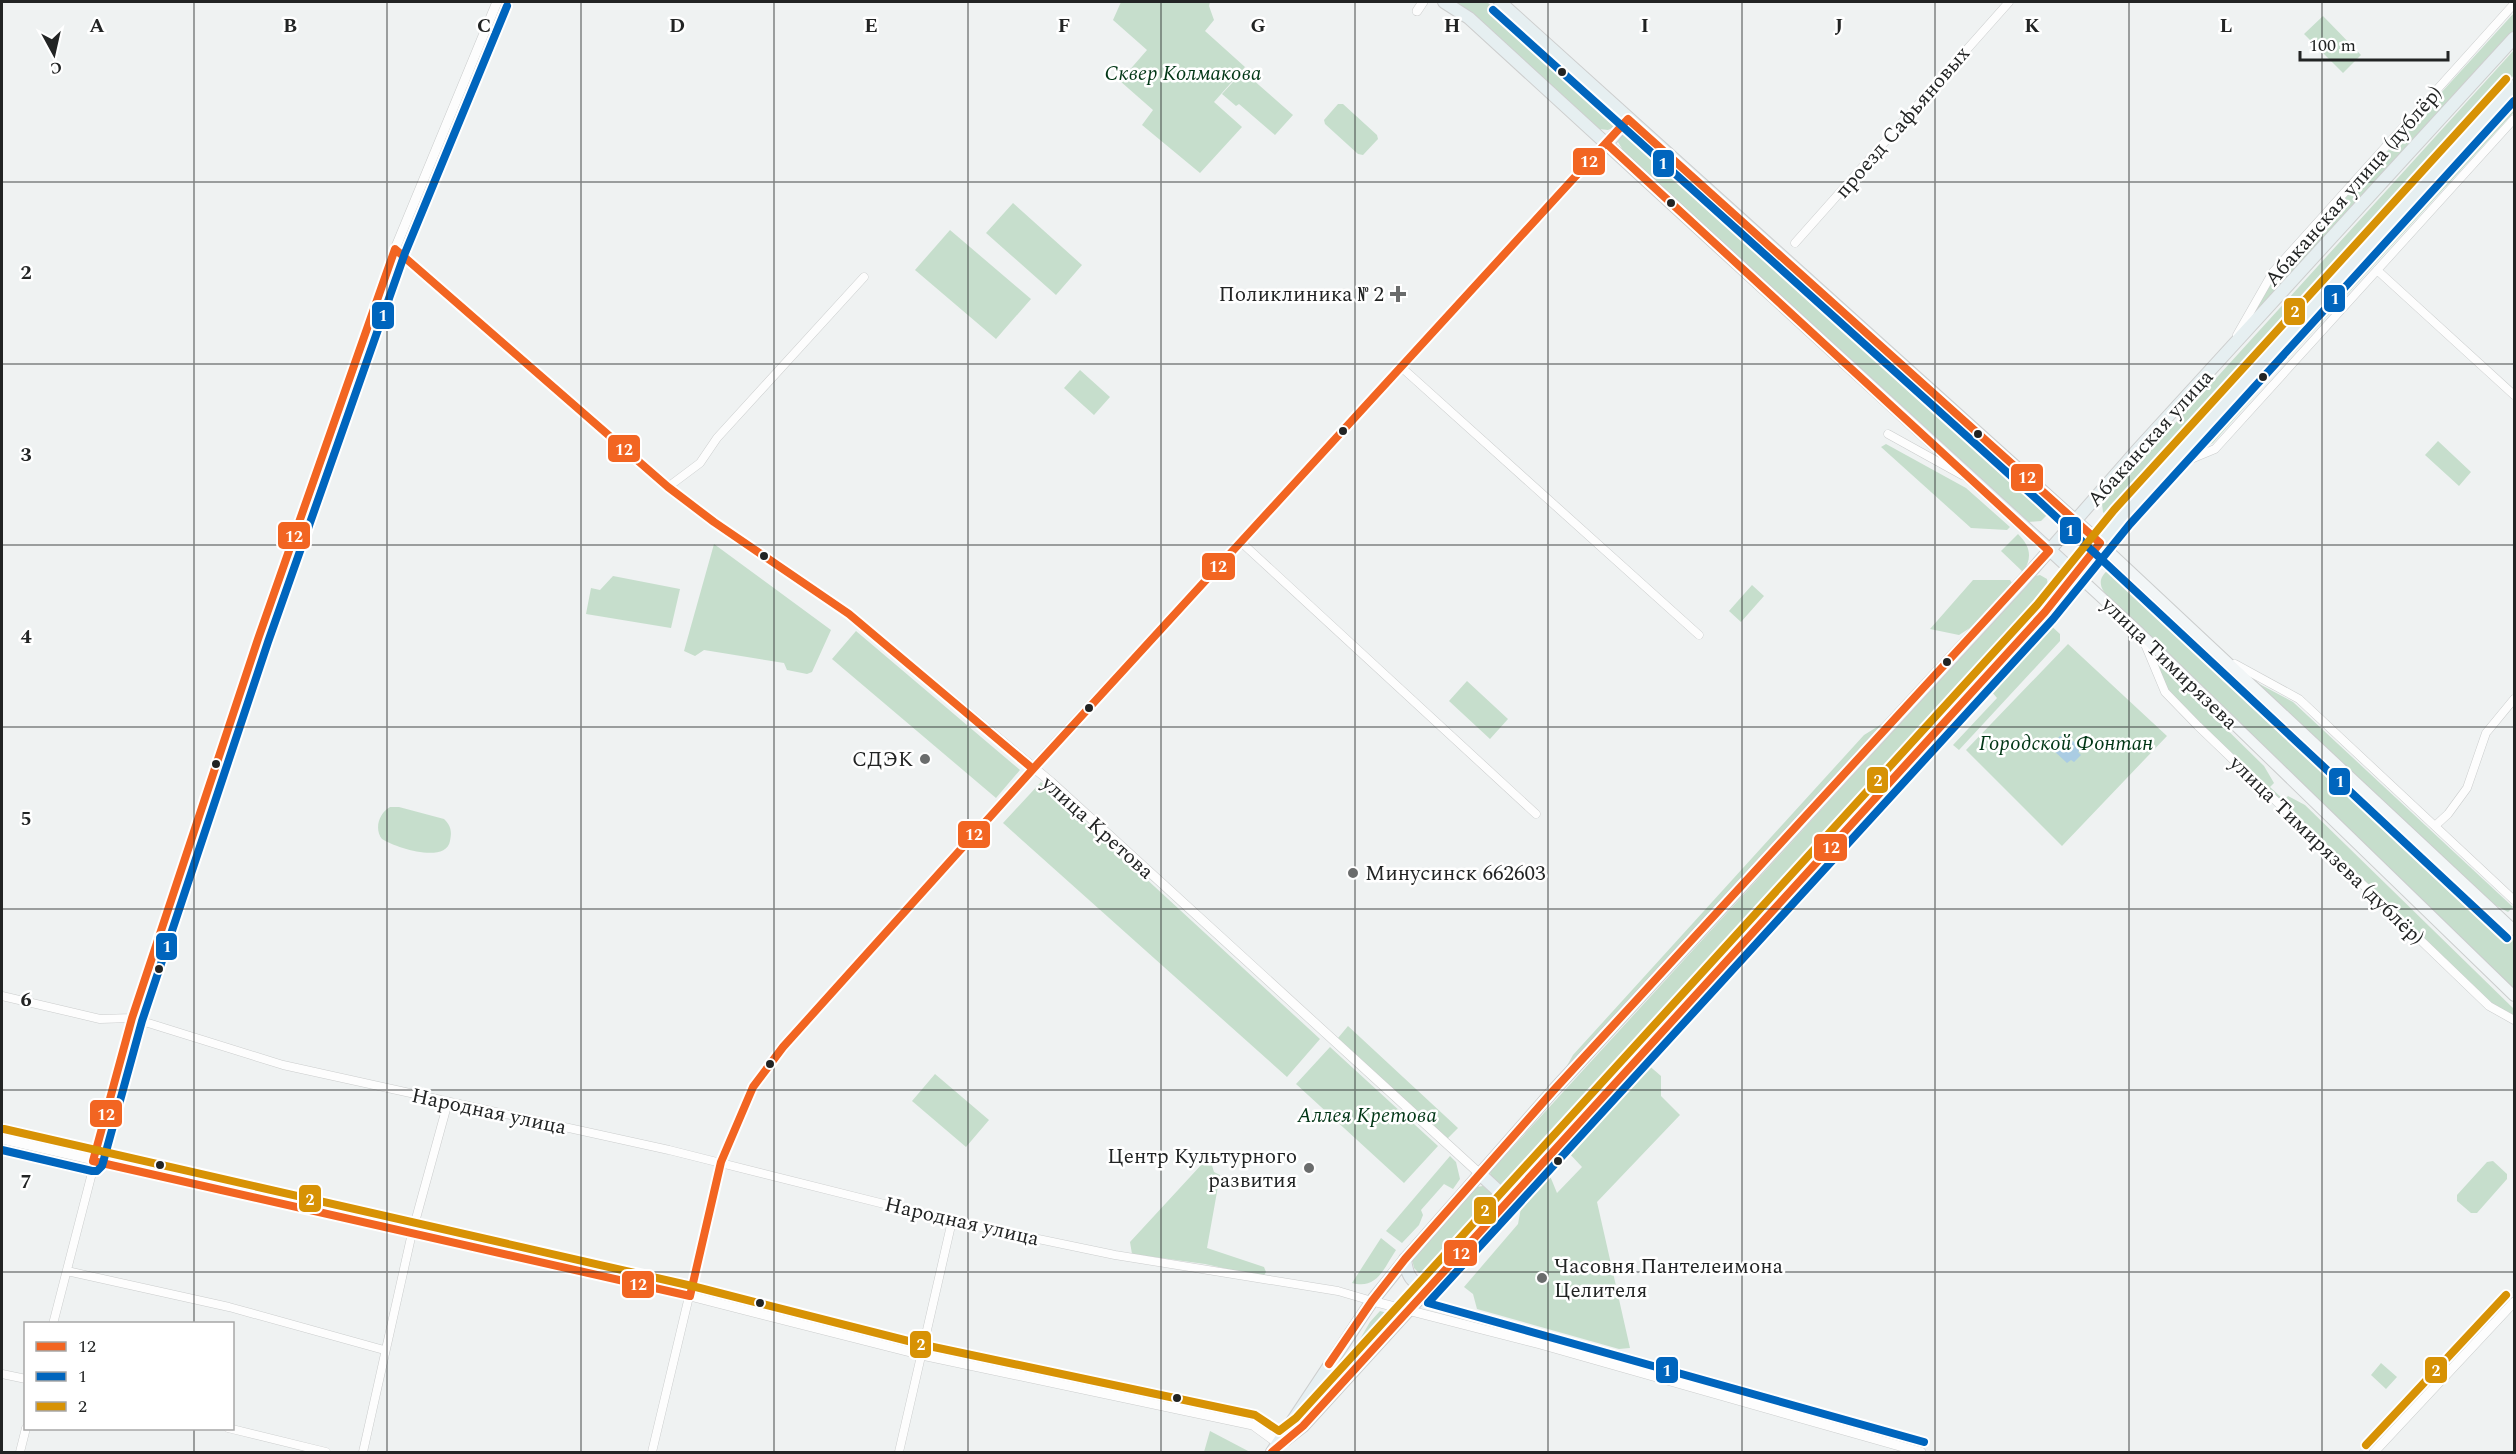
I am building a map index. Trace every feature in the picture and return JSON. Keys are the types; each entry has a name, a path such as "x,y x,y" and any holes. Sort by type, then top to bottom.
{"main road":[{"name":"улица Тимирязева","path":"1444,2 1468,18 1607,144 2140,633 2514,996"},
{"name":"улица Тимирязева","path":"1500,2 2075,520 2514,930"},
{"name":"Абаканская улица","path":"1275,1448 1372,1301 1552,1091 2049,551 2514,38"},
{"name":"Абаканская улица","path":"1275,1448 1303,1426 2045,612 2100,543 2165,470 2514,86"},
{"path":"1607,144 1628,119"},
{"path":"1480,1174 1508,1200"},
{"path":"1405,1260 1407,1275 1412,1281 1422,1284 1435,1279"}],"street":[{"path":"53,1322 93,1161 132,1018 258,639 395,249 497,2"},
{"path":"1417,11 1423,2"},
{"name":"проезд Сафьяновых","path":"1795,243 2009,2"},
{"name":"Абаканская улица (дублёр)","path":"2228,351 2272,272 2514,4"},
{"path":"2165,470 2215,449 2514,119"},
{"path":"652,1452 721,1162 753,1088 783,1047 1033,769 1242,543 1400,366 1607,144"},
{"name":"улица Кретова","path":"395,249 668,487 714,522 849,614 1060,790 1480,1174"},
{"path":"2378,270 2514,395"},
{"path":"668,487 700,463 717,438 864,277"},
{"path":"1400,366 1699,635"},
{"path":"1888,434 1974,482"},
{"path":"1242,543 1536,814"},
{"name":"улица Тимирязева (дублёр)","path":"2140,633 2165,692 2488,1006 2514,1020"},
{"path":"2223,658 2299,699 2514,900"},
{"path":"2436,825 2448,814 2467,788 2486,733 2514,699"},
{"name":"Народная улица","path":"2,996 100,1019 132,1018 283,1065 721,1162 952,1221 1115,1255 1338,1291 1540,1344 1921,1452"},
{"path":"363,1452 412,1233 448,1102"},
{"path":"2,1139 690,1296 922,1355 1253,1425 1275,1448"},
{"path":"899,1452 952,1221"},
{"path":"67,1271 228,1307 384,1350"},
{"path":"2374,1452 2514,1302"},
{"path":"2,1374 24,1379"},
{"path":"234,1429 326,1452"},
{"path":"20,1452 26,1430"}],"green space":[{"name":"Сквер Колмакова","path":"1121,2 1210,2 1209,6 1214,20 1205,31 1245,67 1214,102 1242,127 1200,173 1142,125 1153,110 1120,81 1147,50 1113,20"},
{"path":"1456,2 1487,2 1612,116 1614,127 1608,130 1599,129 1478,19"},
{"path":"2514,13 2514,32 2252,319 2253,311 2280,269"},
{"path":"2323,16 2361,55 2343,73 2304,34"},
{"path":"2514,50 2514,75 2114,516 2107,517 2103,512 2102,504"},
{"path":"1243,71 1293,115 1275,135 1239,104 1236,106 1222,94"},
{"path":"2514,93 2514,112 2288,359 2282,354 2291,336"},
{"path":"1338,104 1343,104 1377,135 1378,139 1363,155 1358,154 1325,124 1324,120"},
{"path":"1626,132 1632,134 1666,164 1677,170 2040,495 2047,509 2047,515 2041,521 2028,522 2021,516 1624,152 1618,142 1621,135"},
{"path":"1013,203 1082,265 1056,295 986,233"},
{"path":"950,230 1031,299 996,339 915,270"},
{"path":"1080,370 1110,397 1094,415 1064,388"},
{"path":"2252,387 2258,392 2213,443 2181,460 2235,399"},
{"path":"2438,441 2471,472 2459,486 2425,455"},
{"path":"1886,444 1966,488 2010,527 2007,530 1971,528 1881,447"},
{"path":"2018,534 2029,552 2023,572 2001,551"},
{"path":"714,544 831,630 812,672 807,674 787,670 784,663 704,650 695,656 684,651"},
{"path":"2109,569 2117,569 2514,939 2514,989 2109,598 2103,590 2101,580"},
{"path":"2040,575 2047,579 2049,592 2034,612 1508,1187 1502,1187 1491,1178 1490,1172 2035,576"},
{"path":"613,576 680,589 671,628 586,614 591,588 600,590"},
{"path":"1973,580 2010,580 2012,583 1973,626 1959,635 1930,629"},
{"path":"1752,585 1764,596 1741,622 1729,611"},
{"path":"2047,622 2060,634 2060,641 1959,750 1953,745 1997,698 1991,691 1996,677"},
{"path":"856,631 1020,770 996,798 832,659"},
{"name":"Городской Фонтан","path":"2068,644 2167,736 2062,846 1966,750"},
{"path":"2156,660 2264,766 2274,783 2270,787 2284,800 2288,796 2305,805 2514,1009 2514,1020 2494,1008 2172,696"},
{"path":"2250,679 2293,702 2513,907 2508,912 2493,904"},
{"path":"1467,681 1508,719 1490,739 1449,701"},
{"path":"1885,722 1564,1071 1573,1055 1864,735"},
{"name":"Аллея Кретова","path":"1041,782 1320,1039 1287,1077 1003,823"},
{"path":"390,807 399,807 444,819 451,831 447,848 440,852 420,852 382,839 378,831 379,822 383,813"},
{"path":"1348,1026 1458,1128 1447,1139 1338,1038"},
{"name":"Аллея Кретова","path":"1330,1047 1438,1146 1404,1183 1296,1084"},
{"path":"1642,1062 1661,1076 1661,1096 1680,1115 1597,1202 1630,1348 1619,1349 1477,1309 1473,1294 1464,1287 1518,1224 1524,1192 1548,1171 1557,1193 1582,1167 1568,1152 1576,1135"},
{"path":"935,1074 989,1120 966,1147 912,1101"},
{"path":"1450,1156 1456,1162 1460,1179 1453,1189 1444,1184 1421,1210 1423,1215 1419,1225 1402,1243 1386,1231"},
{"path":"2493,1161 2507,1174 2507,1179 2477,1213 2471,1213 2457,1201 2457,1195 2487,1162"},
{"path":"1211,1162 1214,1172 1220,1175 1207,1248 1264,1267 1266,1272 1263,1277 1205,1264 1132,1254 1130,1242 1202,1164"},
{"path":"1483,1186 1493,1195 1493,1203 1429,1272 1419,1273 1414,1268 1412,1259 1476,1187"},
{"path":"1381,1238 1396,1250 1388,1264 1374,1280 1361,1284 1352,1283"},
{"path":"1380,1311 1387,1313 1388,1318 1343,1368 1370,1322"},
{"path":"2381,1363 2397,1377 2386,1389 2371,1375"},
{"path":"1210,1431 1250,1452 1204,1452"}],"water":[{"path":"2067,735 2081,749 2078,752 2081,755 2074,762 2071,760 2067,763 2053,750 2056,746 2053,743 2060,736 2064,739"}],"transit line":[{"name":"1","path":"2,1150 92,1171 97,1171 102,1166 142,1021 268,642 405,253 507,6"},
{"name":"1","path":"1493,10 2040,502 2507,938"},
{"name":"2","path":"4,1129 692,1286 924,1345 1255,1415 1279,1431 1296,1418 2037,605 2114,510 2506,79"},
{"name":"1","path":"1924,1442 1428,1303 2053,619 2130,524 2514,101"},
{"name":"12","path":"1033,769 1628,119 2100,543 2045,612 1303,1426 1272,1452"},
{"name":"12","path":"1329,1364 1372,1301 1405,1259 1553,1091 2049,551 1607,144"},
{"name":"12","path":"395,249 668,487 714,522 849,614 1033,769 783,1047 753,1087 721,1162 690,1296 93,1161 132,1018 258,639 395,249"},
{"name":"2","path":"2366,1445 2506,1295"}],"place":[{"name":"Поликлиника № 2","path":"1398,294"},
{"name":"СДЭК","path":"925,759"},
{"name":"Минусинск 662603","path":"1353,873"},
{"name":"Центр Культурного развития","path":"1309,1168"},
{"name":"Часовня Пантелеимона Целителя","path":"1542,1278"}]}
